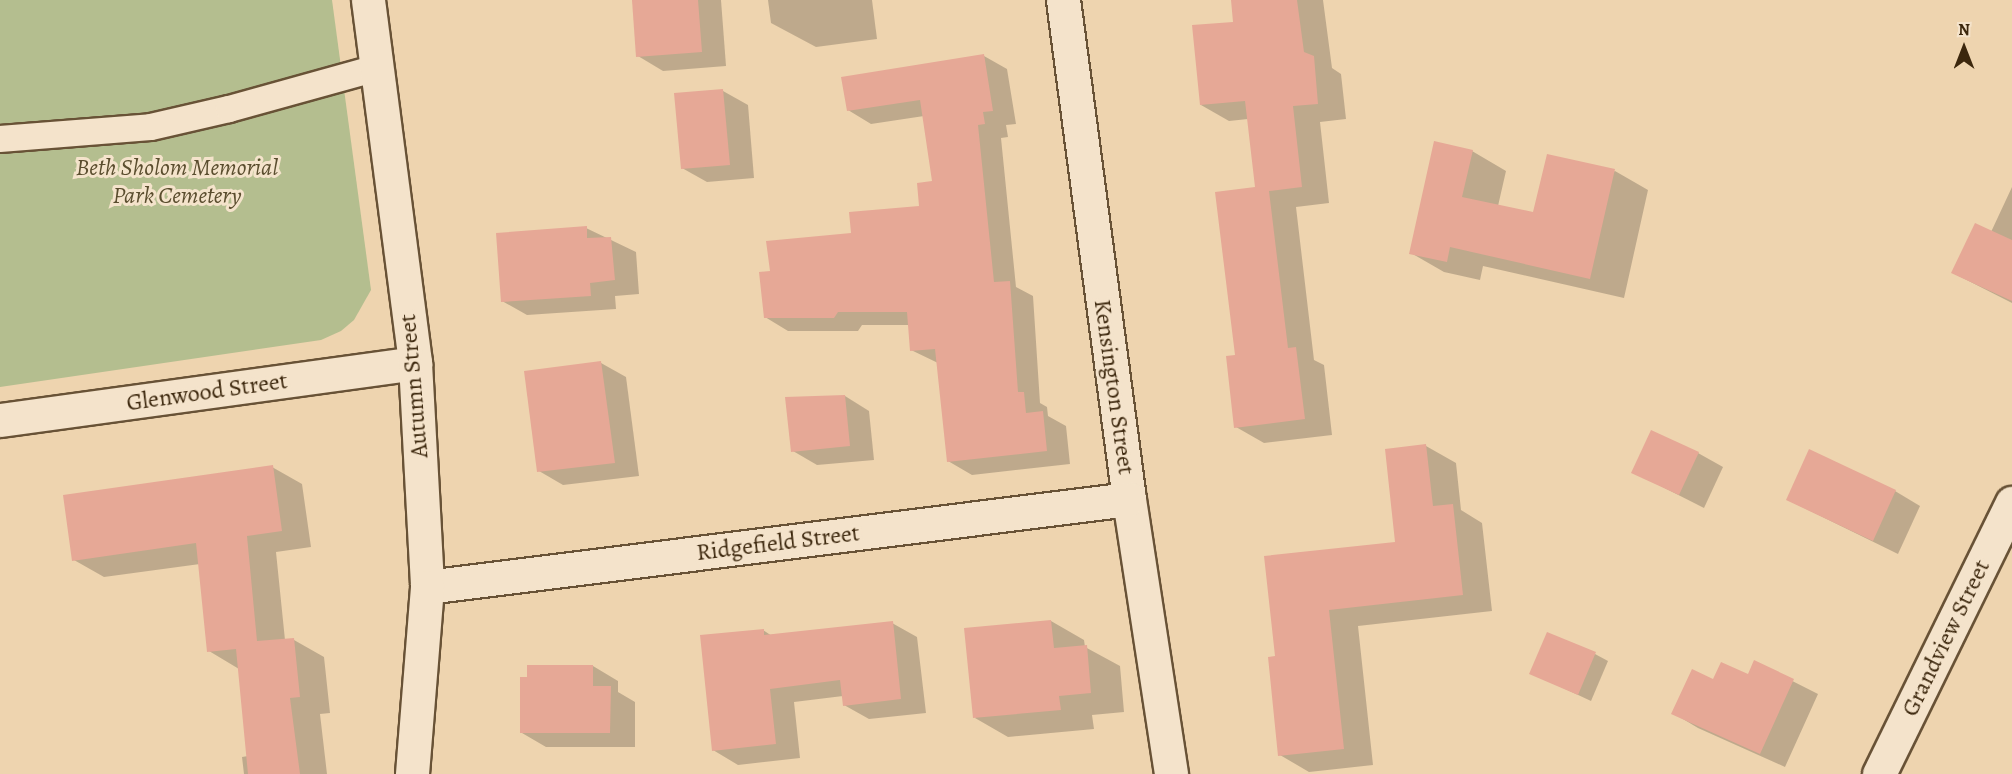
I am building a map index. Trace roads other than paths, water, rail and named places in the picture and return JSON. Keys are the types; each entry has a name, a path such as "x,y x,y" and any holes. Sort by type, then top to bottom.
{"street":[{"name":"Autumn Street","path":"369,0 415,363 427,587 412,774"},
{"name":"Kensington Street","path":"1063,0 1129,499 1171,774"},
{"name":"Glenwood Street","path":"0,420 415,363"},
{"name":"Ridgefield Street","path":"427,587 1129,499"},
{"name":"Grandview Street","path":"1879,774 2012,503"}],"lane":[{"path":"0,139 151,126 230,109 377,68"}],"park label":[{"name":"Beth Sholom Memorial Park Cemetery","path":"177,182"}]}
